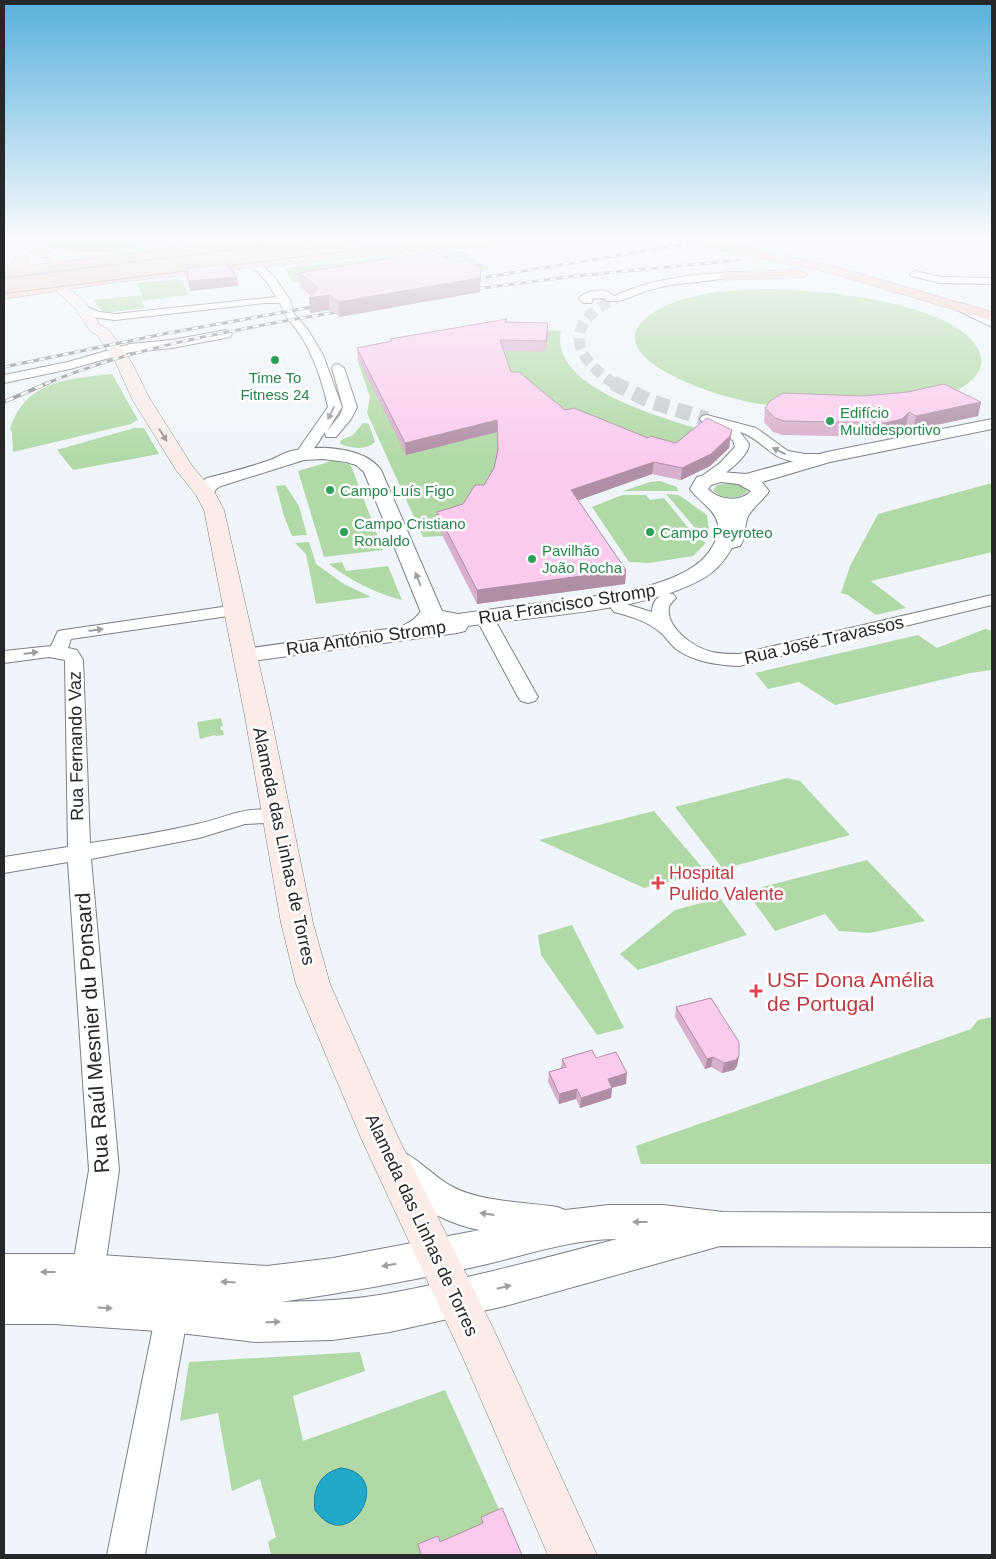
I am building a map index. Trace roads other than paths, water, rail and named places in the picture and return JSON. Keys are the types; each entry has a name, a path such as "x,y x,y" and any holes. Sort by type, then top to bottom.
{"highway":[{"path":"979,313 992,317"}],"main road":[{"name":"Alameda das Linhas de Torres","path":"85,313 96,328 104,329 141,399 186,470 206,493 214,510 236,610 297,923 313,984 390,1160 456,1298 573,1555"}],"street":[{"path":"93,313 122,319"},
{"path":"104,329 111,321 169,313"},
{"path":"287,313 304,332 317,354 334,407 331,415 300,453"},
{"path":"973,313 992,323"},
{"path":"70,365 111,366 121,360 130,348 172,344 226,334"},
{"path":"206,493 208,486 214,482 264,468 300,453 328,437 345,418 350,407 349,398 334,359"},
{"path":"4,379 70,365 121,360"},
{"path":"708,421 744,428 759,434 771,446 784,454 805,458 827,457"},
{"path":"708,421 744,433 753,441 754,451 744,462 750,488"},
{"path":"705,489 740,451 742,445 734,434 708,421"},
{"path":"705,489 723,503 743,503 750,488 760,477 827,457 992,424"},
{"path":"705,489 721,477 750,488 826,464 992,429"},
{"path":"328,437 329,446 347,457"},
{"path":"300,453 347,457 362,461 372,470 430,611 420,623 406,632"},
{"name":"Rua Francisco Stromp","path":"430,611 436,618 458,621 666,593 704,579 721,564 733,544 738,516 750,488"},
{"name":"Rua Francisco Stromp","path":"487,622 634,610 666,593 707,566 726,543 728,521 705,489"},
{"path":"665,627 660,607 666,593"},
{"name":"Rua José Travassos","path":"634,610 665,627 684,646 694,652 723,660 739,660 992,600"},
{"path":"4,657 58,650 64,635 236,610"},
{"path":"487,622 528,697"},
{"name":"Rua António Stromp","path":"245,655 487,622"},
{"name":"Rua Fernando Vaz","path":"58,650 70,654 74,660 79,853"},
{"path":"4,865 201,830 249,830 276,818"},
{"name":"Rua Raúl Mesnier du Ponsard","path":"79,853 104,1170 91,1253 86,1272"},
{"path":"390,1160 436,1197 467,1211 570,1226"},
{"path":"4,1272 86,1272 267,1285 333,1276 436,1257 570,1226 609,1222 648,1222 723,1229 991,1231"},
{"path":"4,1305 54,1305 172,1313 255,1322 332,1320 390,1313 456,1298 723,1229"},
{"path":"126,1555 172,1313"}],"water":[{"path":"341,1468 357,1474 365,1484 366,1497 362,1510 353,1520 341,1525 328,1523 315,1510 314,1502 319,1483 328,1474"}],"tunnel":[{"path":"593,313 587,318 581,329 579,340 582,351 589,362 615,384"},
{"path":"615,384 652,402 707,419"}],"railway":[{"path":"4,367 163,334 280,313"},
{"path":"45,384 81,370 156,348 233,331 333,313"},
{"path":"6,401 48,383"}],"place":[{"name":"Time To Fitness 24","path":"275,360"},
{"name":"Edifício Multidesportivo","path":"830,421"},
{"name":"Campo Luís Figo","path":"330,490"},
{"name":"Campo Cristiano Ronaldo","path":"344,532"},
{"name":"Campo Peyroteo","path":"650,532"},
{"name":"Pavilhão João Rocha","path":"532,559"},
{"name":"Hospital Pulido Valente","path":"658,883"},
{"name":"USF Dona Amélia de Portugal","path":"756,991"}]}
